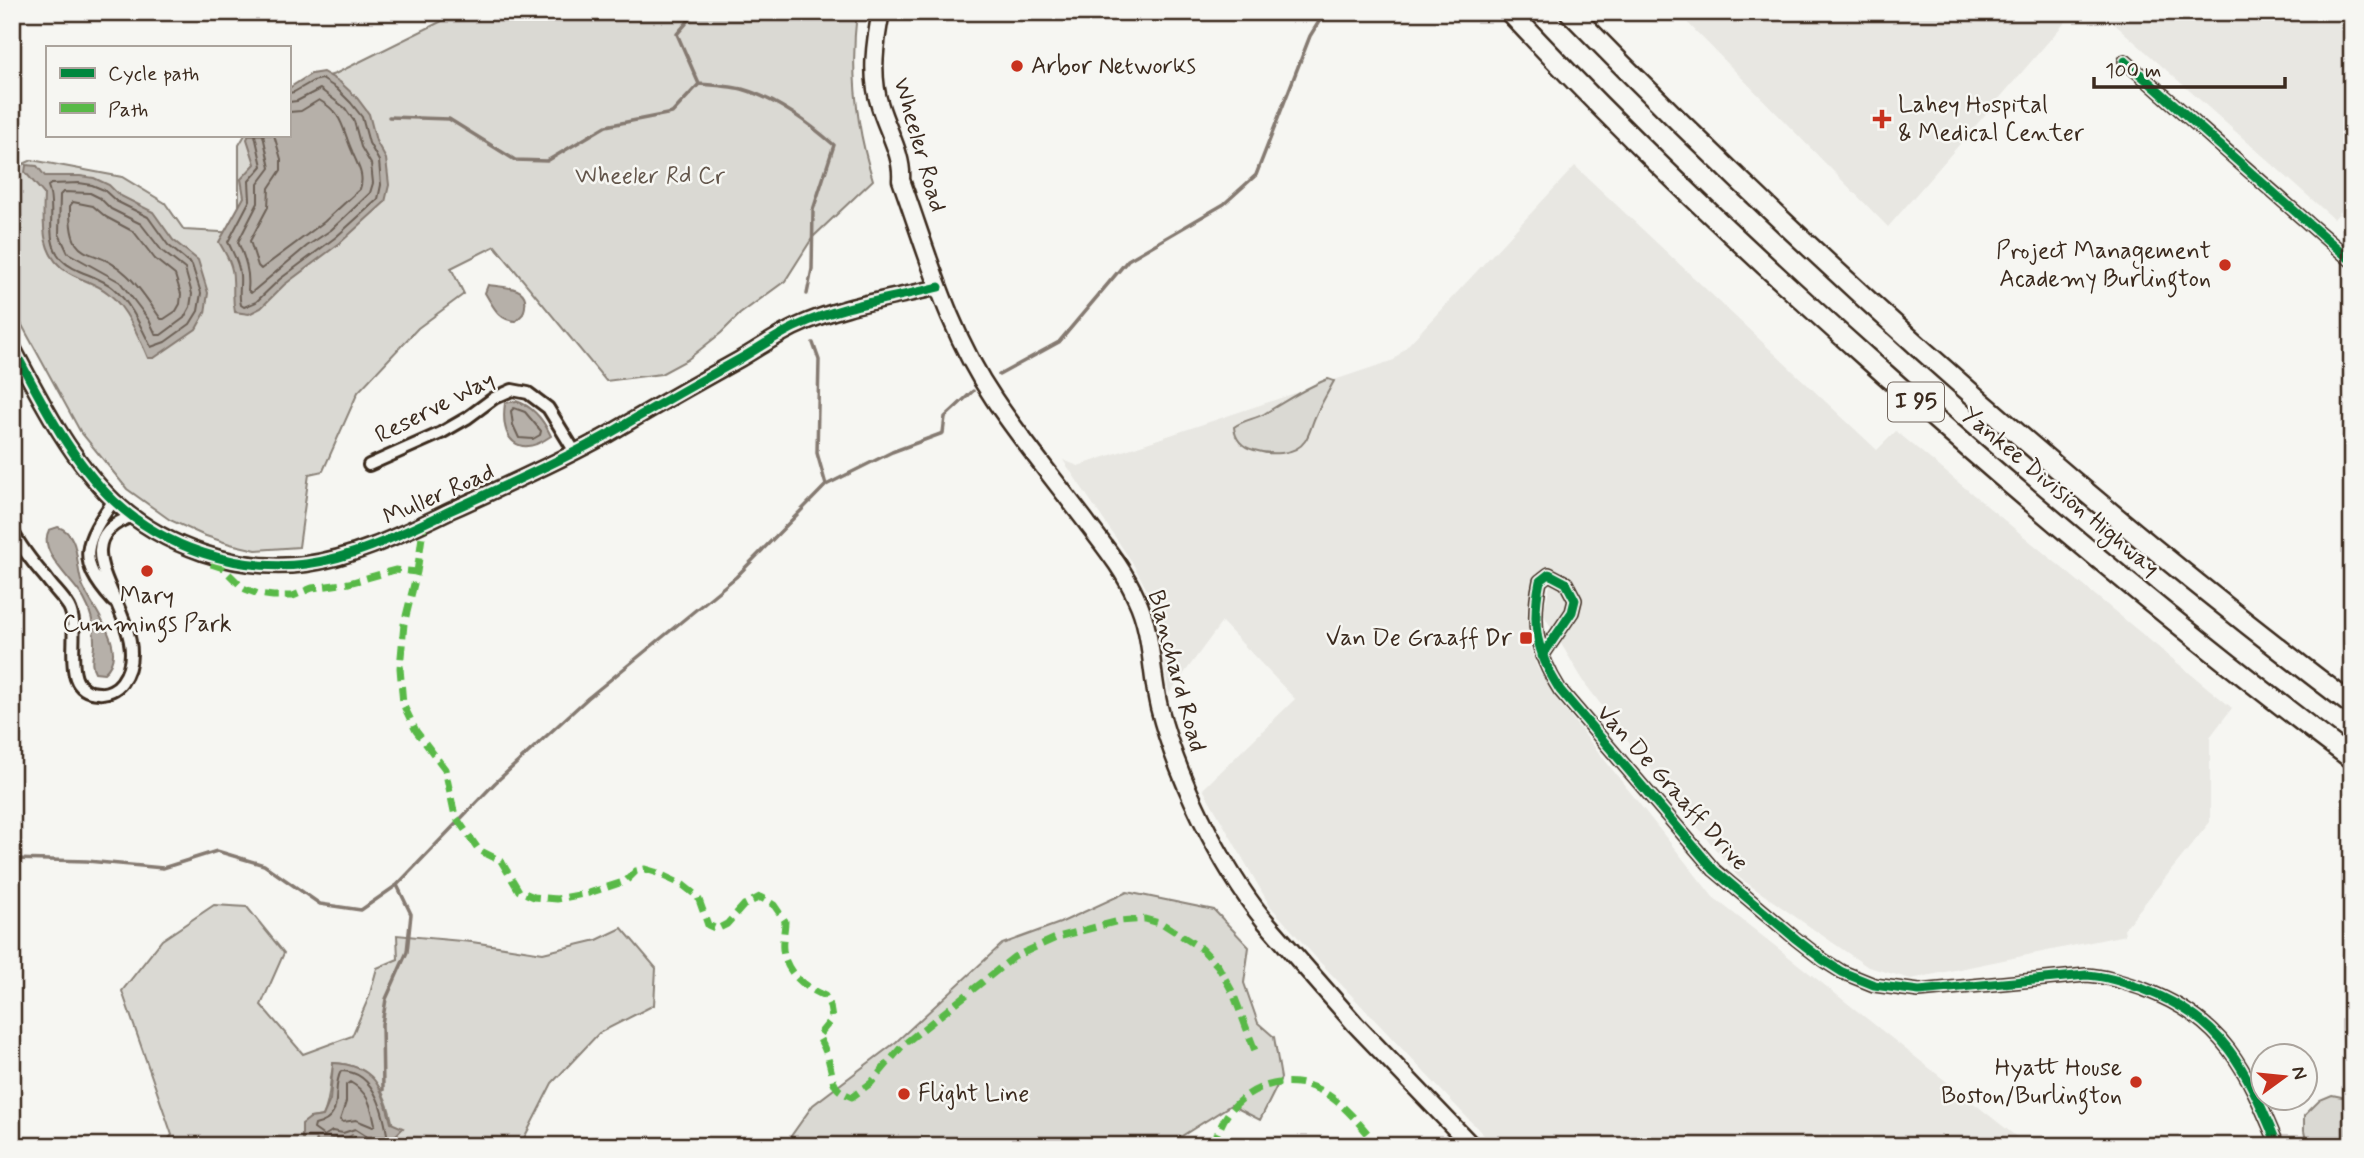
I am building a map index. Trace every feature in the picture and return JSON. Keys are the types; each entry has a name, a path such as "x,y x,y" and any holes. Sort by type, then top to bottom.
{"highway":[{"name":"Yankee Division Highway","path":"1510,12 1559,65 1671,176 1777,277 1915,401 2179,625 2352,759"},
{"name":"Yankee Division Highway","path":"1570,12 1661,105 1801,240 1889,320 2121,523 2352,705"}],"main road":[{"name":"Wheeler Road","path":"881,12 875,54 879,103 902,167 901,180 939,287"},
{"name":"Blanchard Road","path":"939,287 957,333 983,381 1106,549 1136,596 1149,637 1158,702 1177,763 1191,798 1249,902 1355,1024 1472,1146"}],"street":[{"path":"2125,61 2193,118 2270,192 2352,261"},
{"name":"Muller Road","path":"12,346 55,423 90,473 132,516 169,537 217,557 263,565 304,564 348,554 379,542 542,470 795,327 855,304 939,287"},
{"name":"Reserve Way","path":"369,465 441,433 494,398 512,390 528,393 548,408 575,452"},
{"path":"114,500 93,530 88,553 90,568 118,605"},
{"path":"12,530 17,551 65,601 71,612 75,627 73,671 81,686 91,692 103,693 115,689 128,669 130,638 100,564 100,542 108,527 132,516"},
{"name":"Van De Graaff Drive","path":"1542,656 1572,612 1575,600 1566,583 1549,574 1539,581 1535,632 1542,656 1560,690 1714,870 1823,960 1874,985 1904,990 1941,991 2086,975 2104,977 2160,996 2198,1018 2233,1053 2248,1078 2278,1146"}],"shaded area":[{"name":"Lahey Hospital & Medical Center","path":"1677,12 2074,12 1888,227"},
{"name":"Lahey Hospital & Medical Center","path":"2101,12 2352,12 2352,199 2334,219"},
{"path":"1575,166 1877,450 1896,431 2232,708 2210,737 2210,822 2124,929 2125,935 1911,979 1868,967 1738,877 1586,685 1543,614 1550,585 1537,572 1527,608 1529,644 1537,667 1559,702 1713,897 2028,1146 1494,1146 1270,906 1203,789 1295,699 1222,622 1169,694 1155,605 1132,562 1063,460 1078,466 1394,360"}],"green space":[{"name":"Wheeler Rd Cr","path":"460,12 857,12 854,76 858,118 873,180 813,237 785,281 740,314 687,360 661,374 606,381 495,246 451,268 464,294 418,328 358,392 323,471 309,474 299,547 256,550 203,535 170,520 127,489 80,431 12,307 12,188 21,165 32,160 122,177 165,203 184,230 239,233 239,145 244,136 290,136 290,88 335,74"},
{"path":"1328,379 1334,381 1301,446 1288,452 1267,453 1246,447 1238,439 1234,427"},
{"path":"1127,892 1214,910 1249,947 1244,983 1258,1023 1274,1037 1281,1078 1260,1120 1231,1105 1166,1146 784,1146 813,1105 896,1042 1002,944 1060,923"},
{"path":"214,905 247,907 284,953 261,1005 303,1054 352,1036 369,997 377,968 398,959 397,935 472,942 543,953 597,940 622,928 656,968 654,1005 599,1033 552,1083 520,1146 396,1146 387,1102 373,1079 350,1065 334,1063 323,1116 310,1118 320,1146 163,1146 172,1135 122,991 162,940"},
{"path":"2332,1095 2352,1099 2352,1146 2307,1146 2304,1116 2308,1112 2318,1112 2320,1100"}],"water":[{"path":"323,72 340,82 369,114 376,141 386,159 389,185 385,202 340,243 284,285 261,308 249,314 235,312 232,269 219,242 244,197 241,179 255,164 247,139 248,136 290,136 290,87 311,74"},
{"path":"26,165 37,166 45,176 94,178 109,185 119,195 153,212 173,240 198,260 208,293 205,313 196,329 154,358 148,358 131,323 115,299 99,287 69,273 53,258 45,238 44,194 25,172"},
{"path":"488,285 516,289 525,297 523,314 516,321 497,312 485,293"},
{"path":"516,401 528,406 537,415 551,436 529,446 514,442 505,427 504,416 505,403"},
{"path":"58,527 70,536 74,543 82,584 111,641 111,663 104,673 95,672 93,668 93,629 86,604 58,566 48,547 49,530"},
{"path":"333,1063 359,1068 374,1080 384,1099 391,1123 403,1128 395,1136 396,1146 358,1146 361,1140 352,1135 344,1141 334,1138 320,1146 315,1138 302,1138 302,1124 310,1118 323,1116 330,1100"}],"waterway":[{"path":"696,12 677,34 699,84"},
{"path":"999,375 1059,342 1128,260 1224,204 1256,175 1310,36 1325,12"},
{"path":"699,84 726,86 755,93 802,119 834,145 813,210 812,269 807,294"},
{"path":"389,117 449,119 515,160 547,161 606,126 672,113 699,84"},
{"path":"813,343 819,360 817,453 826,485"},
{"path":"12,859 87,861 163,868 217,851 264,865 320,904 361,910 397,885 495,783 588,698 736,577 826,485 892,452 943,433 945,417 973,391"},
{"path":"383,1090 382,1024 386,999 407,952 411,914 397,885"}],"marked path":[{"path":"417,572 424,523"},
{"path":"211,564 223,568 243,588 273,596 293,596 312,588 349,583 395,570 417,572 404,624 400,668 403,704 416,731 445,769 455,816 479,850 501,861 519,891 534,897 557,899 589,893 626,881 636,871 645,869 683,885 698,897 708,925 717,929 727,924 744,905 760,897 774,905 785,921 783,949 788,965 803,984 825,996 830,1006 832,1019 818,1036 827,1055 834,1084 845,1094 852,1097 871,1083 903,1045 1014,957 1058,937 1119,921 1145,919 1163,924 1202,949 1218,966 1233,993 1257,1056"},
{"path":"1214,1146 1229,1112 1240,1101 1252,1092 1281,1083 1311,1086 1325,1093 1347,1110 1378,1146"}],"cycle path":[{"path":"2125,61 2352,261"},
{"path":"12,346 45,407 83,467 114,501 155,532 179,544 229,560 281,566 344,556 382,542 531,474 588,445 797,326 849,308 939,287"},
{"path":"1542,656 1572,612 1575,600 1566,583 1549,574 1540,581 1536,624 1538,637 1541,650 1545,663 1560,690 1714,870 1823,960 1842,972 1874,985 1919,991 2086,975 2108,978 2143,989 2195,1016 2214,1032 2243,1071 2278,1146"}],"place":[{"name":"Arbor Networks","path":"1017,66"},
{"name":"Lahey Hospital & Medical Center","path":"1882,119"},
{"name":"Project Management Academy Burlington","path":"2225,265"},
{"name":"Mary Cummings Park","path":"147,571"},
{"name":"Van De Graaff Dr","path":"1526,638"},
{"name":"Hyatt House Boston/Burlington","path":"2136,1082"},
{"name":"Flight Line","path":"904,1094"}]}
